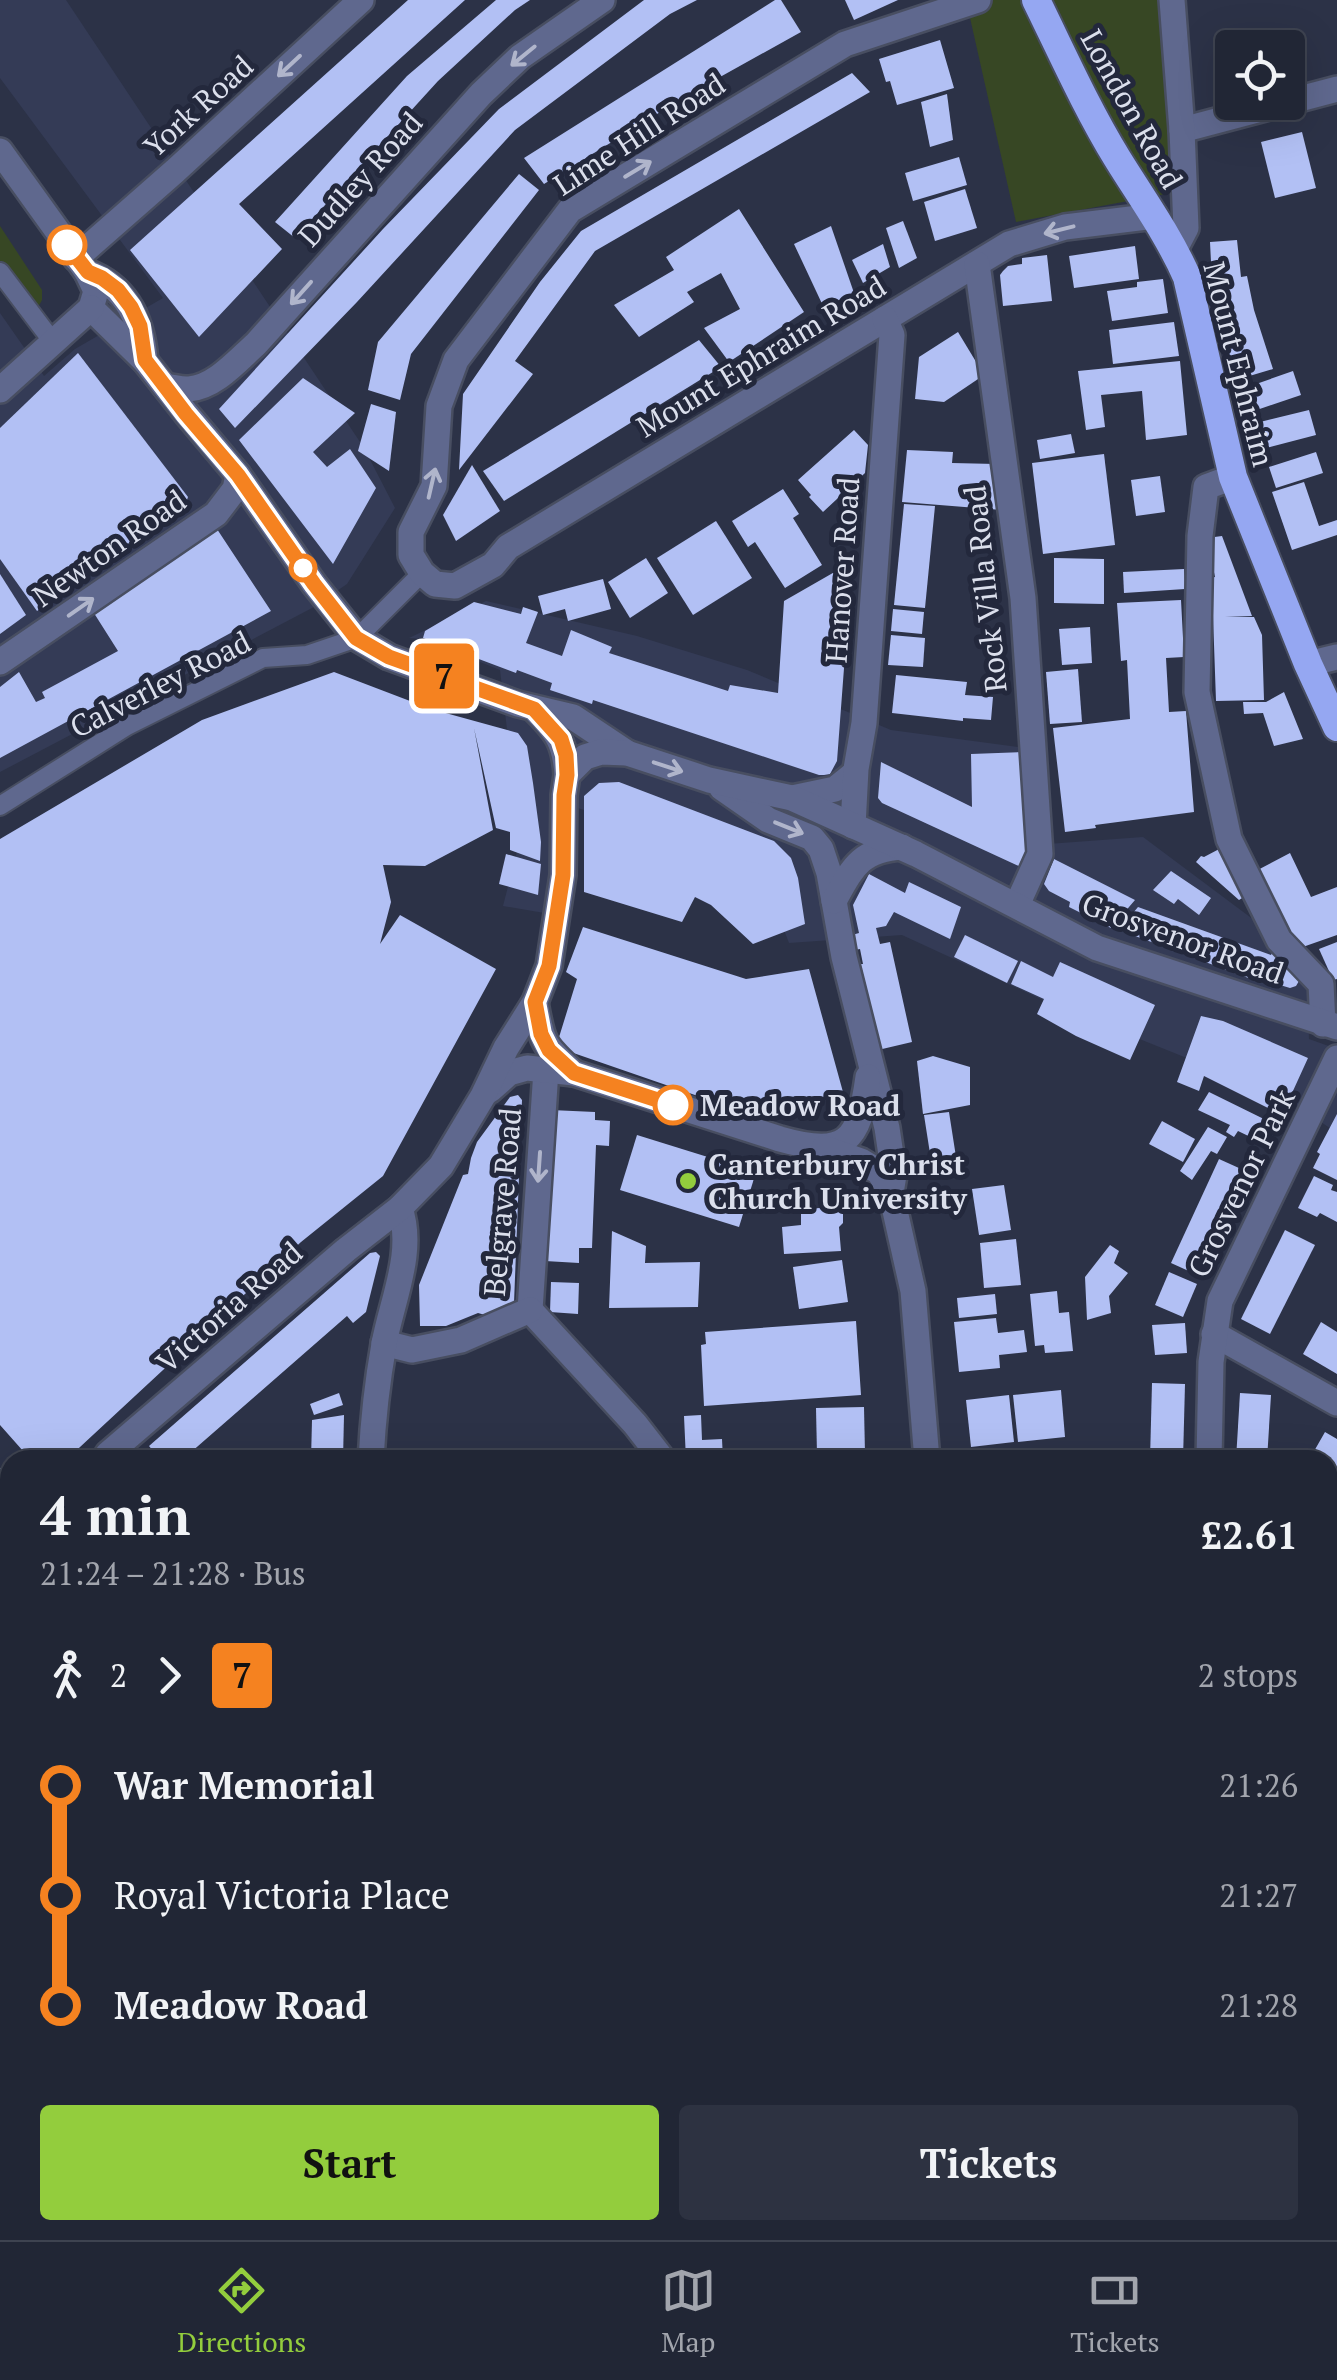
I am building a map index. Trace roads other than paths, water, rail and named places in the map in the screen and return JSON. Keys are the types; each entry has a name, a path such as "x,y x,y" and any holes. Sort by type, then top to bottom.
{"highway":[{"name":"London Road","path":"1036,0 1116,156 1175,248"},
{"name":"Mount Ephraim","path":"1175,248 1187,277 1233,476 1337,728"}],"street":[{"name":"York Road","path":"82,265 189,158 361,0"},
{"name":"Dudley Road","path":"164,386 202,386 230,368 256,344 480,94 520,57 602,0"},
{"name":"Lime Hill Road","path":"422,573 412,555 412,532 434,486 439,406 456,360 570,210 845,44 978,0"},
{"name":"Mount Ephraim","path":"1172,0 1186,228 1175,248"},
{"path":"1182,130 1337,89"},
{"path":"0,151 82,265 96,291 91,308 0,390"},
{"name":"Mount Ephraim Road","path":"422,573 435,584 456,586 493,565 508,547 1009,244 1064,227 1155,216"},
{"name":"Rock Villa Road","path":"978,264 1023,598 1040,854 1017,904"},
{"path":"82,265 118,290 131,307 140,326 145,360"},
{"path":"0,272 53,342"},
{"path":"91,308 145,360 238,475 356,638 422,573"},
{"name":"Hanover Road","path":"834,901 853,826 855,774 864,723 892,335 885,319"},
{"name":"Newton Road","path":"0,662 216,514 235,489 238,475"},
{"path":"1233,476 1206,487 1200,536 1197,692 1229,839 1278,940 1322,984 1330,1025"},
{"name":"Grosvenor Road","path":"356,638 389,657 534,709 573,716 627,753"},
{"name":"Calverley Road","path":"0,806 127,726 263,658 308,656 356,638"},
{"path":"1308,664 1337,657"},
{"path":"534,709 561,739 567,775"},
{"name":"Grosvenor Road","path":"567,775 584,758 613,751 709,780 792,798 902,847 1097,948 1330,1025"},
{"name":"Grosvenor Road","path":"792,798 835,789 855,774"},
{"name":"Victoria Road","path":"113,1450 400,1208 440,1166 535,1002 549,966 560,902 567,775"},
{"name":"Grosvenor Road","path":"709,780 768,820 812,838 825,861 892,1157 891,1192 913,1291 926,1450"},
{"path":"834,901 854,865 868,854 902,847"},
{"path":"535,1002 542,1038 574,1073"},
{"name":"Grosvenor Park","path":"1209,1450 1211,1362 1220,1300 1337,1058"},
{"path":"482,1096 509,1073 526,1068 574,1073 809,1148 824,1148 846,1140 858,1122 870,1062"},
{"name":"Belgrave Road","path":"384,1343 412,1350 461,1340 530,1310 546,1070"},
{"path":"824,1148 880,1172 891,1192"},
{"path":"371,1450 384,1343 406,1249 406,1226 400,1208"},
{"path":"530,1310 654,1450"},
{"path":"1214,1334 1337,1403"}],"place":[{"name":"Meadow Road","path":"673,1105"},
{"name":"Canterbury Christ Church University","path":"688,1181"}]}
